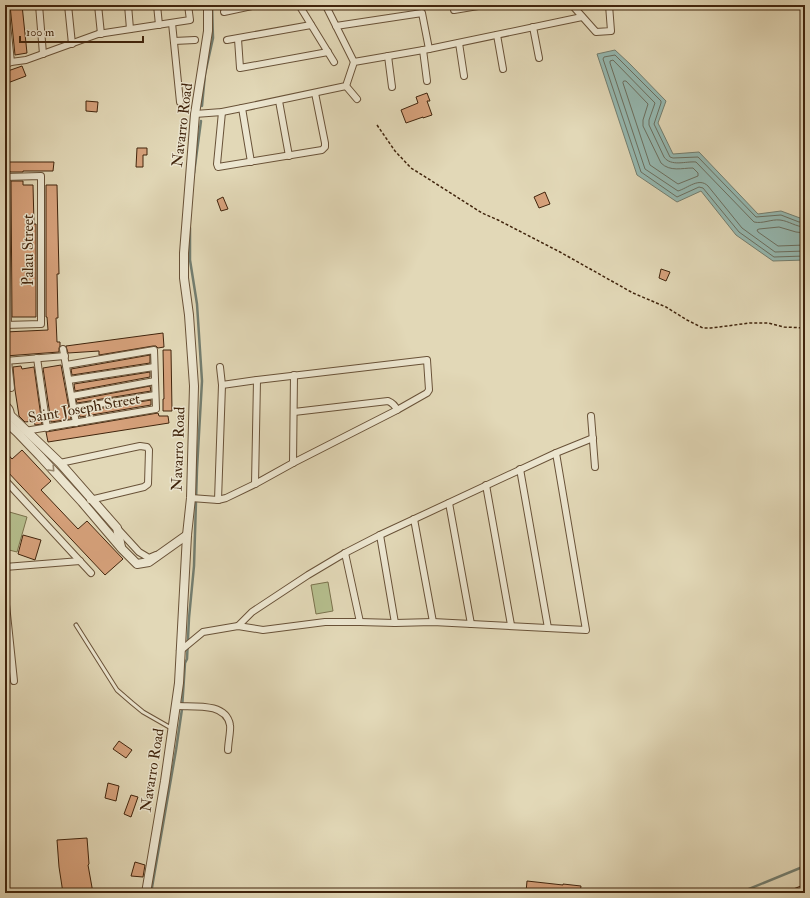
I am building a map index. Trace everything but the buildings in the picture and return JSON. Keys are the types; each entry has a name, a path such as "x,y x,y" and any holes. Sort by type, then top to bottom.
{"main road":[{"path":"797,893 805,890"}],"street":[{"path":"5,5 11,62"},
{"path":"38,5 43,54"},
{"path":"68,5 72,44"},
{"path":"98,5 101,34"},
{"path":"128,5 130,29"},
{"path":"157,5 159,25"},
{"path":"5,65 11,62 26,60 101,34 190,20 188,5"},
{"name":"Navarro Road","path":"146,893 166,781 172,729 181,706 179,682 183,649 187,535 194,498 194,386 184,278 184,253 196,114 208,31 208,5"},
{"path":"224,12 238,7 257,5"},
{"path":"299,5 334,62"},
{"path":"454,10 480,5"},
{"path":"572,5 596,32 611,31 609,5"},
{"path":"326,6 354,62 346,86"},
{"path":"336,26 422,13 426,50 427,81"},
{"path":"354,62 426,50 582,17"},
{"path":"172,22 180,102"},
{"path":"227,40 311,25"},
{"path":"533,28 539,58"},
{"path":"497,35 503,69"},
{"path":"238,38 240,68 328,52"},
{"path":"174,41 196,40"},
{"path":"459,43 464,76"},
{"path":"388,56 392,87"},
{"path":"196,114 222,112 346,86"},
{"path":"346,86 357,99"},
{"path":"222,112 218,167 322,150 325,147 315,93"},
{"path":"279,101 289,156"},
{"path":"242,108 251,162"},
{"name":"Palau Street","path":"5,177 42,176 41,324 6,325"},
{"path":"5,177 6,325"},
{"path":"63,349 76,423"},
{"path":"66,365 154,350 155,395 74,408"},
{"path":"11,388 6,361 65,356"},
{"path":"37,358 47,428"},
{"path":"194,498 218,500 226,498 427,393 427,360 222,385"},
{"path":"69,380 154,367"},
{"path":"218,500 222,385 220,367"},
{"path":"293,463 294,376"},
{"path":"255,484 257,380"},
{"path":"72,396 155,381"},
{"name":"Saint Joseph Street","path":"22,432 156,409 155,395"},
{"path":"294,412 388,401 394,404 397,410"},
{"path":"5,406 8,409 7,419 60,463 138,552 149,558 161,554"},
{"path":"591,416 596,467"},
{"path":"22,432 40,456 137,564 149,562 187,535"},
{"path":"238,626 252,612 308,575 345,553 520,469 593,438"},
{"path":"60,463 140,446 148,447 148,484 144,487 82,502"},
{"path":"40,456 48,452"},
{"path":"183,649 203,632 238,626 263,630 325,622 433,622 586,630 556,453"},
{"path":"520,469 548,628"},
{"path":"5,480 91,573"},
{"path":"486,485 511,625"},
{"path":"449,503 471,624"},
{"path":"414,519 433,622"},
{"path":"117,528 122,549"},
{"path":"380,535 395,623"},
{"path":"345,553 360,622"},
{"path":"5,566 80,561"},
{"path":"5,595 7,628 14,681"},
{"path":"5,666 12,664"},
{"path":"181,706 205,707 216,709 226,714 230,725 228,750"}],"lane":[{"path":"76,625 117,690 143,712 172,729"}],"path":[{"path":"377,125 395,151 411,168 482,213 560,252 633,293 666,306 687,320 703,328 750,323 768,323 784,327 805,328"}],"green space":[{"path":"6,511 27,517 17,552 5,549"},
{"path":"328,582 333,611 316,614 311,585"}],"water":[{"path":"615,50 666,101 658,123 673,154 699,152 758,214 781,211 800,218 805,218 805,260 773,261 736,235 701,191 677,202 637,175 597,54"}],"waterway":[{"path":"202,106 205,74 213,38 212,5"},
{"path":"194,173 201,121"},
{"path":"151,893 182,709 194,566 202,381 197,304 190,260 190,228"},
{"path":"739,893 805,866"}]}
